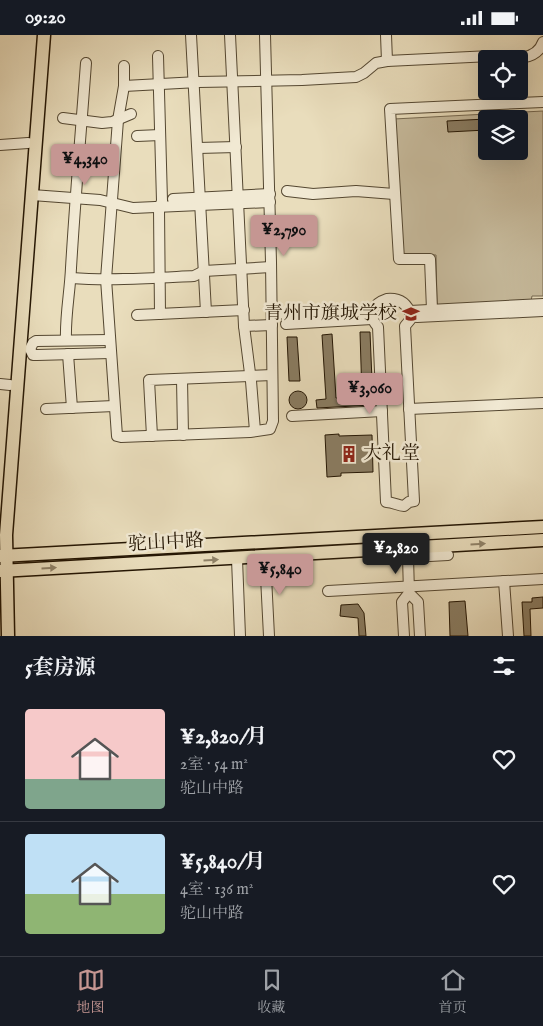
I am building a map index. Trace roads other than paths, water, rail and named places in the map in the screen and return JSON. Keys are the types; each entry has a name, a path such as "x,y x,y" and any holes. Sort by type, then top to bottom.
{"main road":[{"path":"0,512 5,384 28,143 36,35"},
{"path":"8,636 3,555 26,349 32,195 44,35"},
{"name":"驼山中路","path":"3,555 543,527"},
{"name":"驼山中路","path":"3,571 543,540"}],"street":[{"path":"191,35 206,312"},
{"path":"230,35 244,326 255,431"},
{"path":"124,66 124,86 118,120 106,279 117,436 183,435 270,429 273,421 266,35"},
{"path":"386,35 387,61"},
{"path":"124,86 267,82 356,77 376,63 387,61 491,56 530,57 541,49 543,42"},
{"path":"158,56 161,204 160,314"},
{"path":"66,340 86,63"},
{"path":"432,309 430,259 399,259 390,109 543,102"},
{"path":"63,118 102,123 118,120 132,114"},
{"path":"137,136 160,135"},
{"path":"0,145 28,143"},
{"path":"198,149 236,147"},
{"path":"287,191 314,194 356,191 394,194"},
{"path":"32,195 75,197 112,202 127,207 270,198"},
{"path":"71,278 98,280 194,276 204,271 271,267"},
{"path":"372,315 381,301 393,299 404,303 410,314"},
{"path":"410,314 432,309 543,304"},
{"path":"137,315 244,310"},
{"path":"410,314 543,311"},
{"path":"372,315 378,327 386,502 404,506 409,501 414,501 405,326 410,314"},
{"path":"286,320 372,315"},
{"path":"244,326 272,325"},
{"path":"110,339 36,341 26,349 37,355 110,353"},
{"path":"68,355 72,408"},
{"path":"152,436 149,381 272,375"},
{"path":"182,379 183,435"},
{"path":"409,409 543,403"},
{"path":"46,409 114,405"},
{"path":"292,415 382,411"},
{"path":"375,559 448,555"},
{"path":"265,557 269,636"},
{"path":"404,636 402,602 409,589 408,557"},
{"path":"237,559 240,636"},
{"path":"328,591 409,589 543,579"},
{"path":"504,581 508,636"},
{"path":"409,589 418,602 420,636"}],"place":[{"name":"青州市旗城学校","path":"411,314"},
{"name":"大礼堂","path":"349,454"}]}
